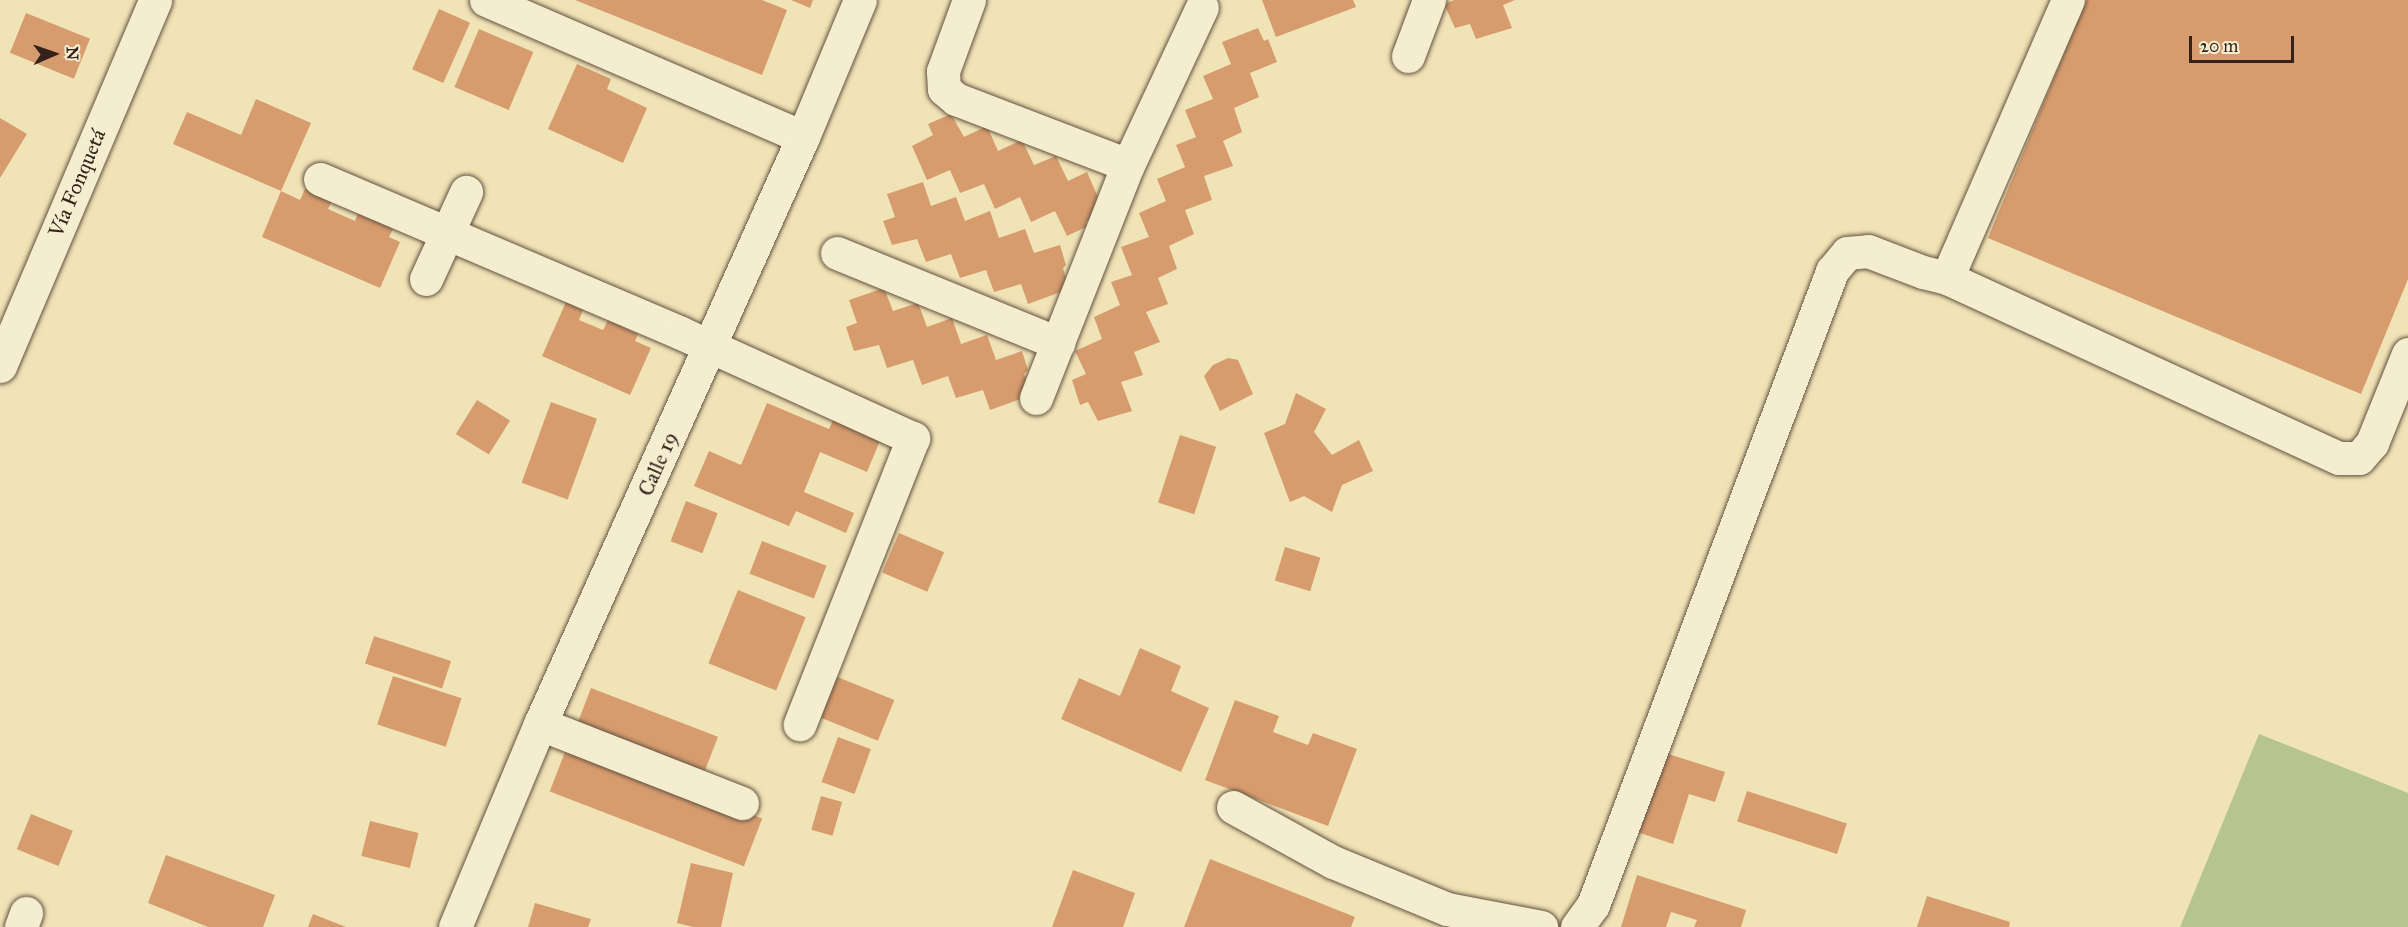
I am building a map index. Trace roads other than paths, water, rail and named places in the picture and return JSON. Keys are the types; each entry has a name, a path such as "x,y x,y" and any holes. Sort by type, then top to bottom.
{"street":[{"name":"Vía Fonquetá","path":"0,366 154,0"},
{"path":"486,0 803,137"},
{"name":"Calle 19","path":"455,927 540,724 711,346 803,137 860,0"},
{"path":"969,0 943,71 944,89 956,99 1128,165"},
{"path":"1408,56 1429,0"},
{"path":"1947,278 2068,0"},
{"path":"1036,398 1128,165 1202,7"},
{"path":"320,179 711,346 913,438 800,724"},
{"path":"426,279 466,192"},
{"path":"1577,927 1593,905 1832,270 1847,253 1868,250 1923,272 1947,278 2340,458 2359,458 2372,443 2408,354"},
{"path":"837,253 1058,343"},
{"path":"540,724 742,803"},
{"path":"1233,807 1333,862 1443,918 1541,927"}]}
